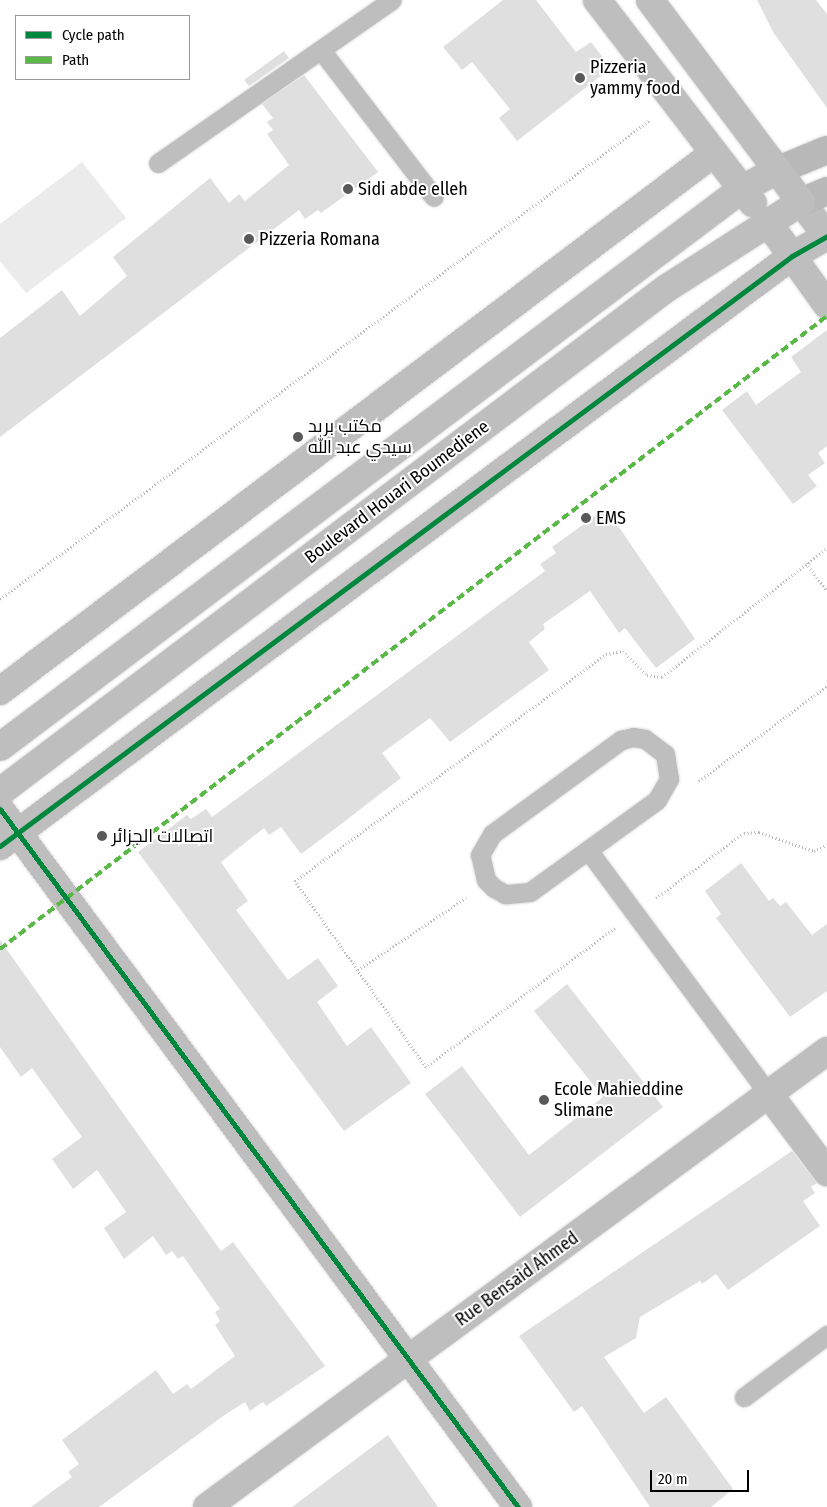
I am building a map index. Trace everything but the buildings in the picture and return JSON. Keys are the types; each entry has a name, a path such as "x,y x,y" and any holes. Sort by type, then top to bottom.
{"main road":[{"path":"776,170 827,150"},
{"path":"801,202 827,191"}],"street":[{"path":"597,0 767,221 827,305"},
{"path":"9,840 792,256 827,236 650,0"},
{"path":"0,691 714,153"},
{"name":"Boulevard Houari Boumediene","path":"0,747 742,189 776,170"},
{"name":"Boulevard Houari Boumediene","path":"0,792 667,288 767,221 801,202"},
{"path":"0,809 9,840 410,1358 518,1507"},
{"name":"Rue Bensaid Ahmed","path":"207,1507 827,1050"},
{"path":"768,1093 827,1172"}],"lane":[{"path":"158,163 392,0"},
{"path":"321,50 434,196"},
{"path":"645,739 656,745 669,766 665,791 588,850 530,892 518,895 494,888 481,868 482,849 492,834 621,740 645,739"},
{"path":"588,850 768,1093"},
{"path":"744,1397 827,1335"}],"path":[{"path":"0,599 674,101"},
{"path":"827,548 662,677 647,675 623,651 606,654 295,881 426,1067 744,833 759,832 814,851 827,845"},
{"path":"806,563 827,591"},
{"path":"699,781 827,686"},
{"path":"358,970 466,898"}],"shaded area":[{"path":"82,162 126,218 26,293 0,261 0,224"}],"marked path":[{"path":"0,949 827,316"}],"cycle path":[{"path":"0,846 792,256 827,236"},
{"path":"0,809 518,1507"}],"place":[{"name":"Pizzeria yammy food","path":"580,78"},
{"name":"Sidi abde elleh","path":"348,189"},
{"name":"Pizzeria Romana","path":"249,239"},
{"name":"مكتب بريد سيدي عبد الله","path":"298,437"},
{"name":"EMS","path":"586,518"},
{"name":"اتصالات الجزائر","path":"102,836"},
{"name":"Ecole Mahieddine Slimane","path":"544,1100"}]}
